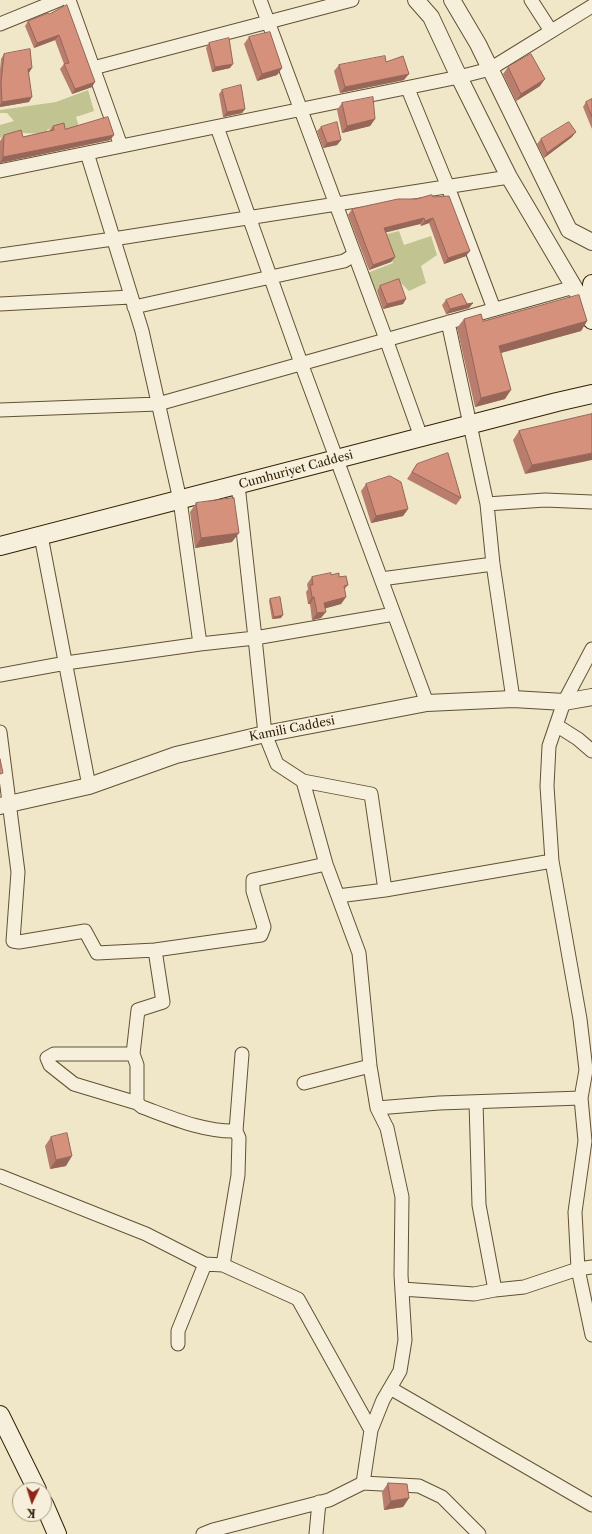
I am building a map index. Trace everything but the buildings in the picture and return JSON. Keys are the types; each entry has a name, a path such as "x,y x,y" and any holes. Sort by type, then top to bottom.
{"main road":[{"path":"591,318 592,284"},
{"name":"Cumhuriyet Caddesi","path":"1,543 41,536 592,394"},
{"path":"0,1415 33,1482"},
{"path":"52,1522 57,1534"}],"street":[{"path":"0,24 59,0"},
{"path":"70,0 121,146"},
{"path":"260,0 421,437"},
{"path":"93,68 352,0"},
{"path":"416,0 431,17 459,78 509,177 591,318"},
{"path":"452,0 478,44 569,230 592,242"},
{"path":"530,0 551,31"},
{"path":"0,171 459,78 490,69 592,6"},
{"path":"408,89 448,187 494,309"},
{"path":"217,127 301,363 427,704"},
{"path":"87,153 142,331 180,500 200,644"},
{"path":"0,255 113,239 509,177"},
{"path":"0,304 133,302 270,277 344,261 354,255"},
{"path":"0,410 158,404 574,287"},
{"path":"448,322 487,504 493,564 514,698"},
{"path":"238,485 265,734 277,764 303,781 371,794 385,890"},
{"path":"487,504 545,500 592,502"},
{"path":"41,536 89,786"},
{"path":"381,579 493,564"},
{"path":"0,674 200,644 255,638 394,614"},
{"path":"592,649 564,702 549,746 547,786 552,861 580,1019 586,1070 581,1098 588,1141 575,1212 578,1269 592,1335"},
{"name":"Kamili Caddesi","path":"5,805 89,786 176,755 265,734 427,704 514,698 564,702 592,698"},
{"path":"556,726 578,739 592,751"},
{"path":"0,732 5,805 18,872 13,941 19,942 85,931 97,953 155,950 262,935 264,927 253,891 253,880 326,864"},
{"path":"303,781 326,864 359,953 370,1066 378,1108 387,1128 402,1197 402,1289 405,1340 400,1371 383,1400 371,1430 363,1483"},
{"path":"338,896 385,890 552,861"},
{"path":"137,1102 137,1065 133,1054 138,1010 163,1002 155,950"},
{"path":"133,1054 54,1054 47,1058 50,1065 74,1084 137,1102 142,1107 188,1123 224,1132 236,1131"},
{"path":"223,1265 238,1175 238,1138 236,1131 242,1054"},
{"path":"304,1083 370,1066"},
{"path":"378,1108 439,1103 581,1098"},
{"path":"476,1102 479,1205 495,1290"},
{"path":"0,1176 146,1234 205,1264 223,1265 298,1299 371,1430"},
{"path":"178,1344 178,1331 205,1264"},
{"path":"402,1289 474,1294 524,1287 578,1269 592,1267"},
{"path":"390,1388 592,1505"},
{"path":"203,1534 213,1530 329,1500 363,1483 419,1486 442,1497 479,1534"},
{"path":"316,1534 319,1502"}],"green space":[{"path":"88,90 94,111 76,117 79,127 63,132 60,125 47,130 47,134 23,133 0,138 0,125 14,121 7,113 0,113 0,110 56,102"},
{"path":"399,231 404,245 431,236 437,255 421,266 426,283 409,291 399,281 371,293 362,272 370,272 393,263 383,235"}]}
